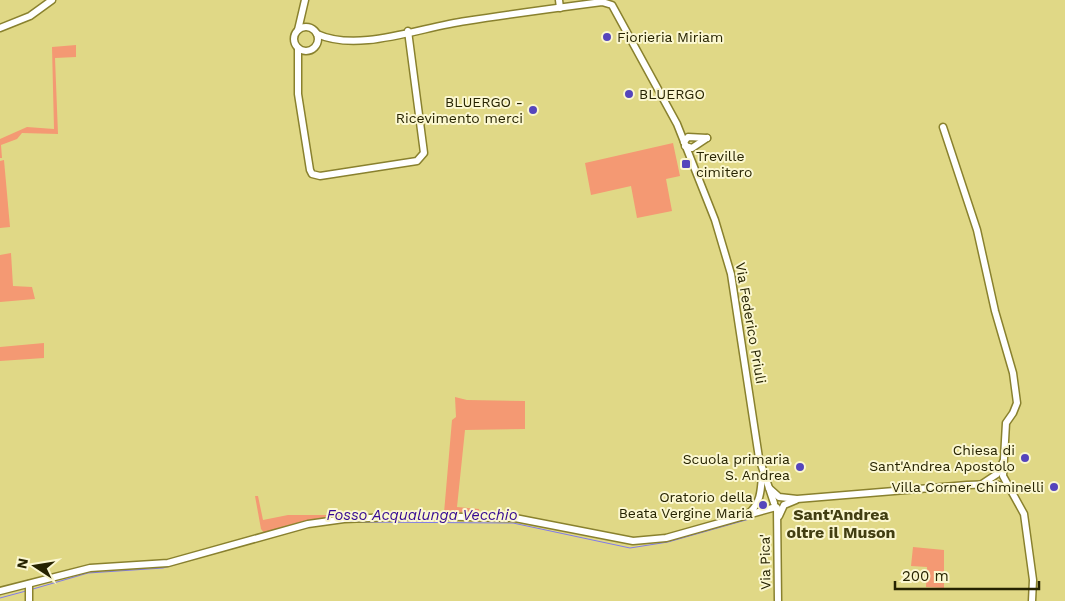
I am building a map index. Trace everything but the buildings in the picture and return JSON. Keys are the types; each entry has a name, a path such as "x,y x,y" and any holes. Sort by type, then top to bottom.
{"street":[{"path":"0,28 30,16 52,0"},
{"path":"305,0 294,41 298,48 300,66 298,94 312,174 320,176 417,161 422,157 425,149 408,32"},
{"path":"559,0 560,8"},
{"path":"303,10 304,19 309,28 317,34 332,40 368,41 465,21 602,2 610,4 677,124 695,141 694,167"},
{"path":"298,30 309,28"},
{"path":"315,47 318,42 317,34"},
{"path":"300,66 308,51 332,40"},
{"path":"298,48 308,51"},
{"name":"Via Federico Priuli","path":"677,124 712,212 732,274 762,467 768,487 778,506"},
{"path":"944,127 977,230 995,311 1013,373 1016,403 1013,413 1006,423 1004,461 998,479"},
{"path":"691,137 706,138 690,148 685,144 691,137"},
{"path":"746,516 756,507 760,497 762,467"},
{"path":"768,487 781,498 797,499 982,484 998,479"},
{"path":"998,479 1009,488 1021,506 1028,531 1033,584 1032,601"},
{"path":"778,506 781,498"},
{"path":"0,592 101,566 168,563 308,524 344,518 421,516 515,518 633,541 666,538 746,516 797,499"},
{"name":"Via Pica'","path":"778,506 778,601"},
{"path":"29,584 29,601"}],"shaded area":[{"path":"76,45 76,57 55,58 58,134 22,133 17,139 1,145 2,158 0,158 0,139 27,127 54,129 52,47"},
{"path":"673,143 680,176 666,179 672,211 637,218 631,186 591,195 585,163"},
{"path":"4,160 10,227 0,228 0,161"},
{"path":"11,253 13,286 32,287 35,299 0,302 0,255"},
{"path":"44,343 44,358 0,361 0,347"},
{"path":"455,397 467,400 525,401 525,429 465,430 457,507 479,509 479,512 444,513 452,420 456,417"},
{"path":"255,496 258,496 263,520 288,515 355,515 316,519 264,533 261,529"},
{"path":"913,547 944,550 944,588 926,587 927,567 911,566"}],"waterway":[{"name":"Fosso Acqualunga Vecchio","path":"348,522 513,523 630,548 668,542 753,518"},
{"name":"Fosso Acqualunga Vecchio","path":"33,589 88,573 163,568 310,527"},
{"name":"Fosso Acqualunga Vecchio","path":"0,598 26,591"}],"place":[{"name":"Fiorieria Miriam","path":"607,37"},
{"name":"BLUERGO","path":"629,94"},
{"name":"BLUERGO - Ricevimento merci","path":"533,110"},
{"name":"Treville cimitero","path":"686,164"},
{"name":"Chiesa di Sant'Andrea Apostolo","path":"1025,458"},
{"name":"Scuola primaria S. Andrea","path":"800,467"},
{"name":"Villa Corner Chiminelli","path":"1054,487"},
{"name":"Oratorio della Beata Vergine Maria","path":"763,505"}],"district":[{"name":"Sant'Andrea oltre il Muson","path":"841,523"}]}
